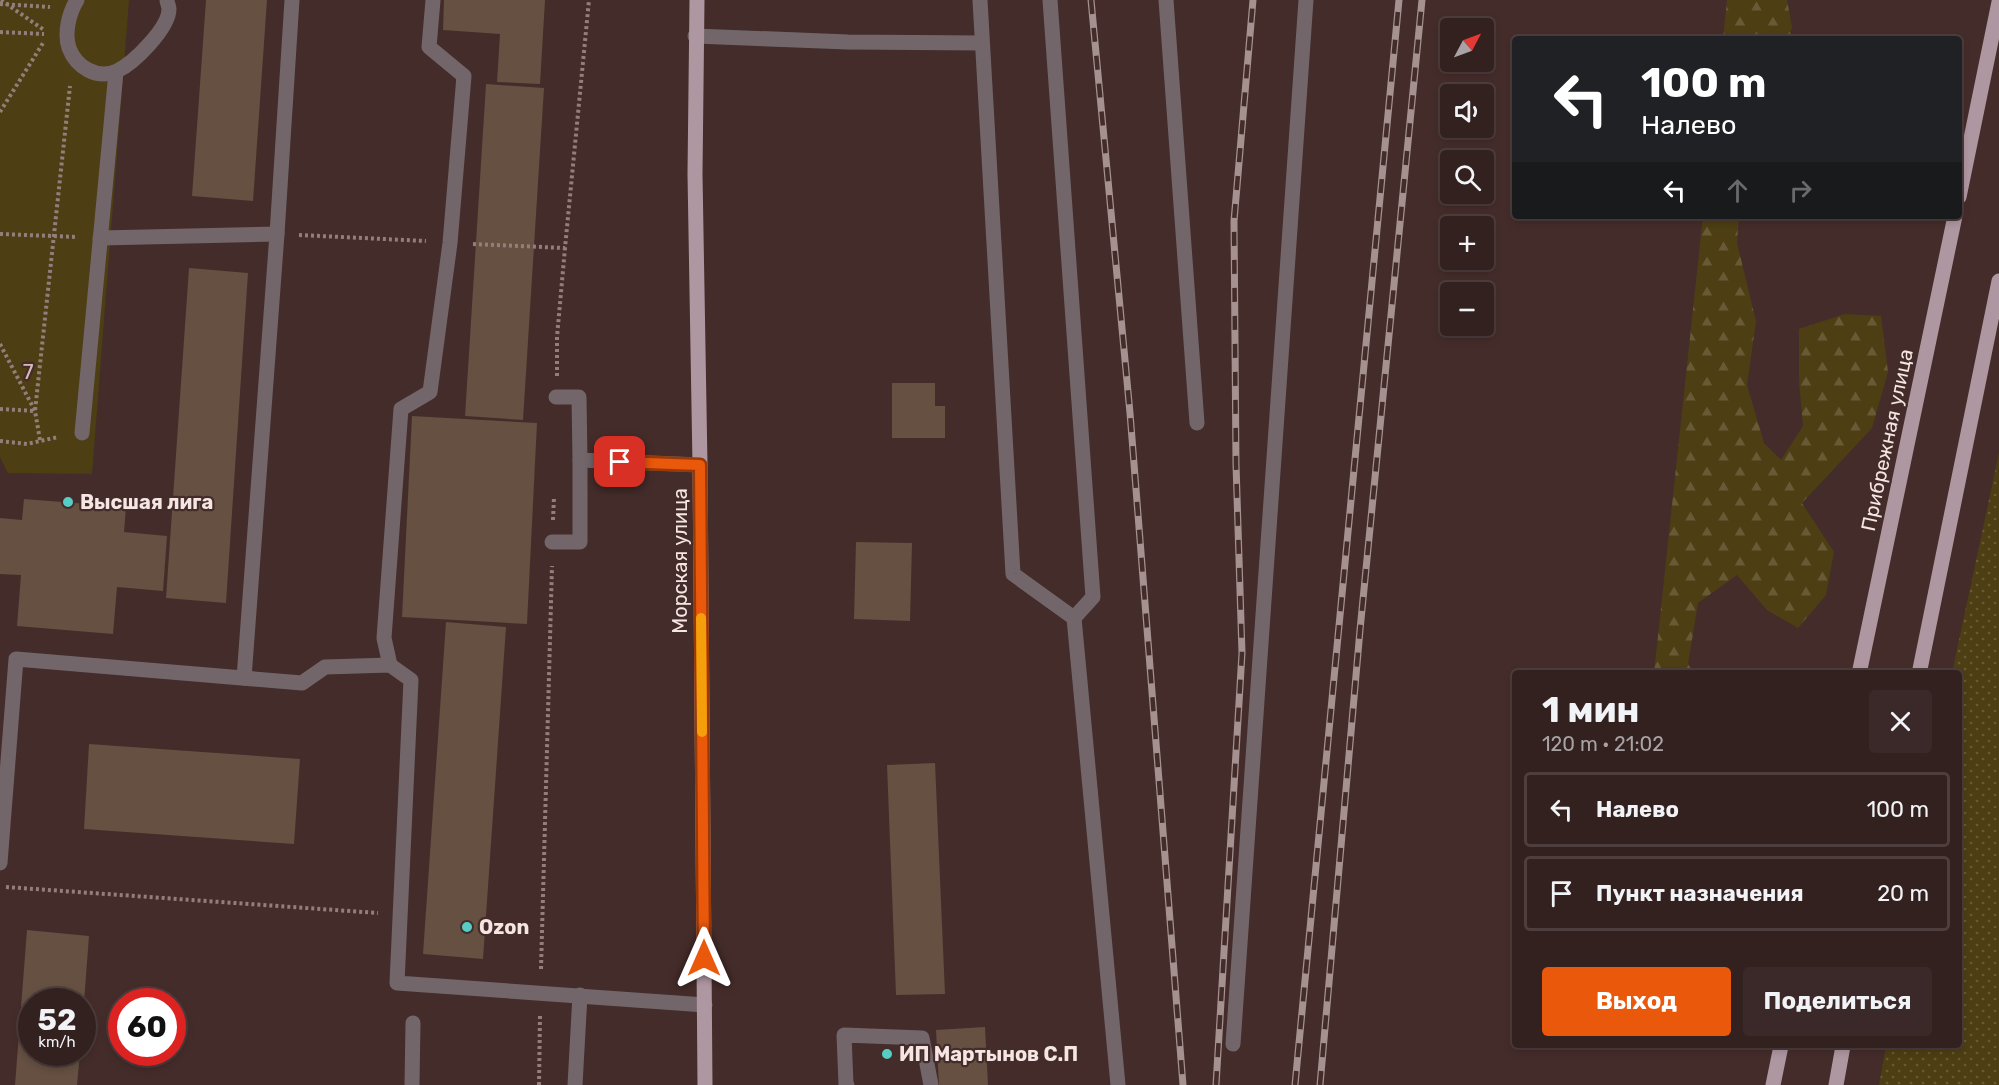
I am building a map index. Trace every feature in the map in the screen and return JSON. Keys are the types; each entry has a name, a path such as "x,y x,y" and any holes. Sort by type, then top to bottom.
{"main road":[{"name":"Морская улица","path":"697,0 695,174 700,465 705,1085"},
{"path":"1962,182 1999,2"},
{"name":"Прибрежная улица","path":"1860,670 1954,219"},
{"path":"1920,670 1999,281"},
{"path":"1773,1085 1781,1048"},
{"path":"1836,1085 1843,1048"}],"lane":[{"path":"74,4 66,41 73,59 83,68 95,73 116,72 139,55 156,36 169,10 167,0"},
{"path":"244,678 292,0"},
{"path":"390,665 384,639 401,409 430,392 450,243 464,76 429,47 433,0"},
{"path":"980,0 1013,574 1074,618"},
{"path":"1050,0 1093,597 1074,618 1118,1085"},
{"path":"1166,0 1197,423"},
{"path":"1233,1044 1306,0"},
{"path":"695,36 848,42 982,43"},
{"path":"82,433 116,72"},
{"path":"100,238 277,234"},
{"path":"552,542 580,542 579,397 556,397"},
{"path":"580,460 700,465"},
{"path":"0,863 16,659 302,683 326,667 390,665 411,680 397,983 705,1005"},
{"path":"575,1085 580,995"},
{"path":"412,1085 413,1023"},
{"path":"847,1085 844,1035 922,1038 931,1085"}],"path":[{"path":"556,397 557,337 589,0"},
{"path":"1,2 8,4 74,4"},
{"path":"8,4 49,34"},
{"path":"0,32 49,34"},
{"path":"0,112 49,34"},
{"path":"40,440 35,411 73,59"},
{"path":"0,234 100,238"},
{"path":"277,234 565,248"},
{"path":"0,344 35,411"},
{"path":"0,409 35,411"},
{"path":"0,441 27,444 82,433"},
{"path":"539,1085 554,486"},
{"path":"0,887 400,914"}],"green space":[{"path":"0,0 129,0 92,474 8,473 0,457"},
{"path":"1727,0 1787,0 1792,27 1790,36 1723,36"},
{"path":"1703,219 1739,219 1737,243 1756,321 1747,385 1764,443 1781,460 1803,426 1799,381 1799,329 1845,314 1881,316 1888,372 1872,428 1802,503 1834,552 1826,595 1798,628 1767,610 1737,575 1698,603 1688,664 1692,670 1654,670"},
{"path":"1999,453 1999,1085 1879,1085 1886,1048 1962,1048 1962,670 1953,670"}],"building":[{"path":"206,0 267,0 253,201 192,196"},
{"path":"444,0 545,0 540,84 497,82 500,34 443,30"},
{"path":"486,84 544,88 523,420 465,416"},
{"path":"189,268 248,273 226,603 166,598"},
{"path":"892,383 935,383 935,406 945,406 945,438 892,438"},
{"path":"412,416 537,423 527,624 402,617"},
{"path":"24,499 126,507 124,532 167,536 163,591 117,587 113,634 17,626 21,575 0,574 0,518 22,520"},
{"path":"856,542 912,543 910,621 854,619"},
{"path":"446,622 506,627 483,959 423,954"},
{"path":"89,744 300,759 294,844 84,829"},
{"path":"935,763 945,994 896,995 887,765"},
{"path":"27,930 89,936 85,988 23,988"},
{"path":"985,1027 988,1085 939,1085 936,1030"},
{"path":"18,1046 18,1066 79,1066 77,1085 15,1085"}],"railway":[{"path":"1091,0 1130,413 1183,1085"},
{"path":"1216,1085 1242,653 1236,464 1234,221 1253,0"},
{"path":"1295,1085 1399,0"},
{"path":"1320,1085 1360,630 1422,0"}],"slow traffic":[{"path":"701,618 702,732"}],"place":[{"name":"Высшая лига","path":"68,502"},
{"name":"Ozon","path":"467,927"},
{"name":"ИП Мартынов С.П","path":"887,1054"}],"district":[{"name":"7","path":"29,372"}],"route":[{"path":"620,462 700,465 704,958"}]}
